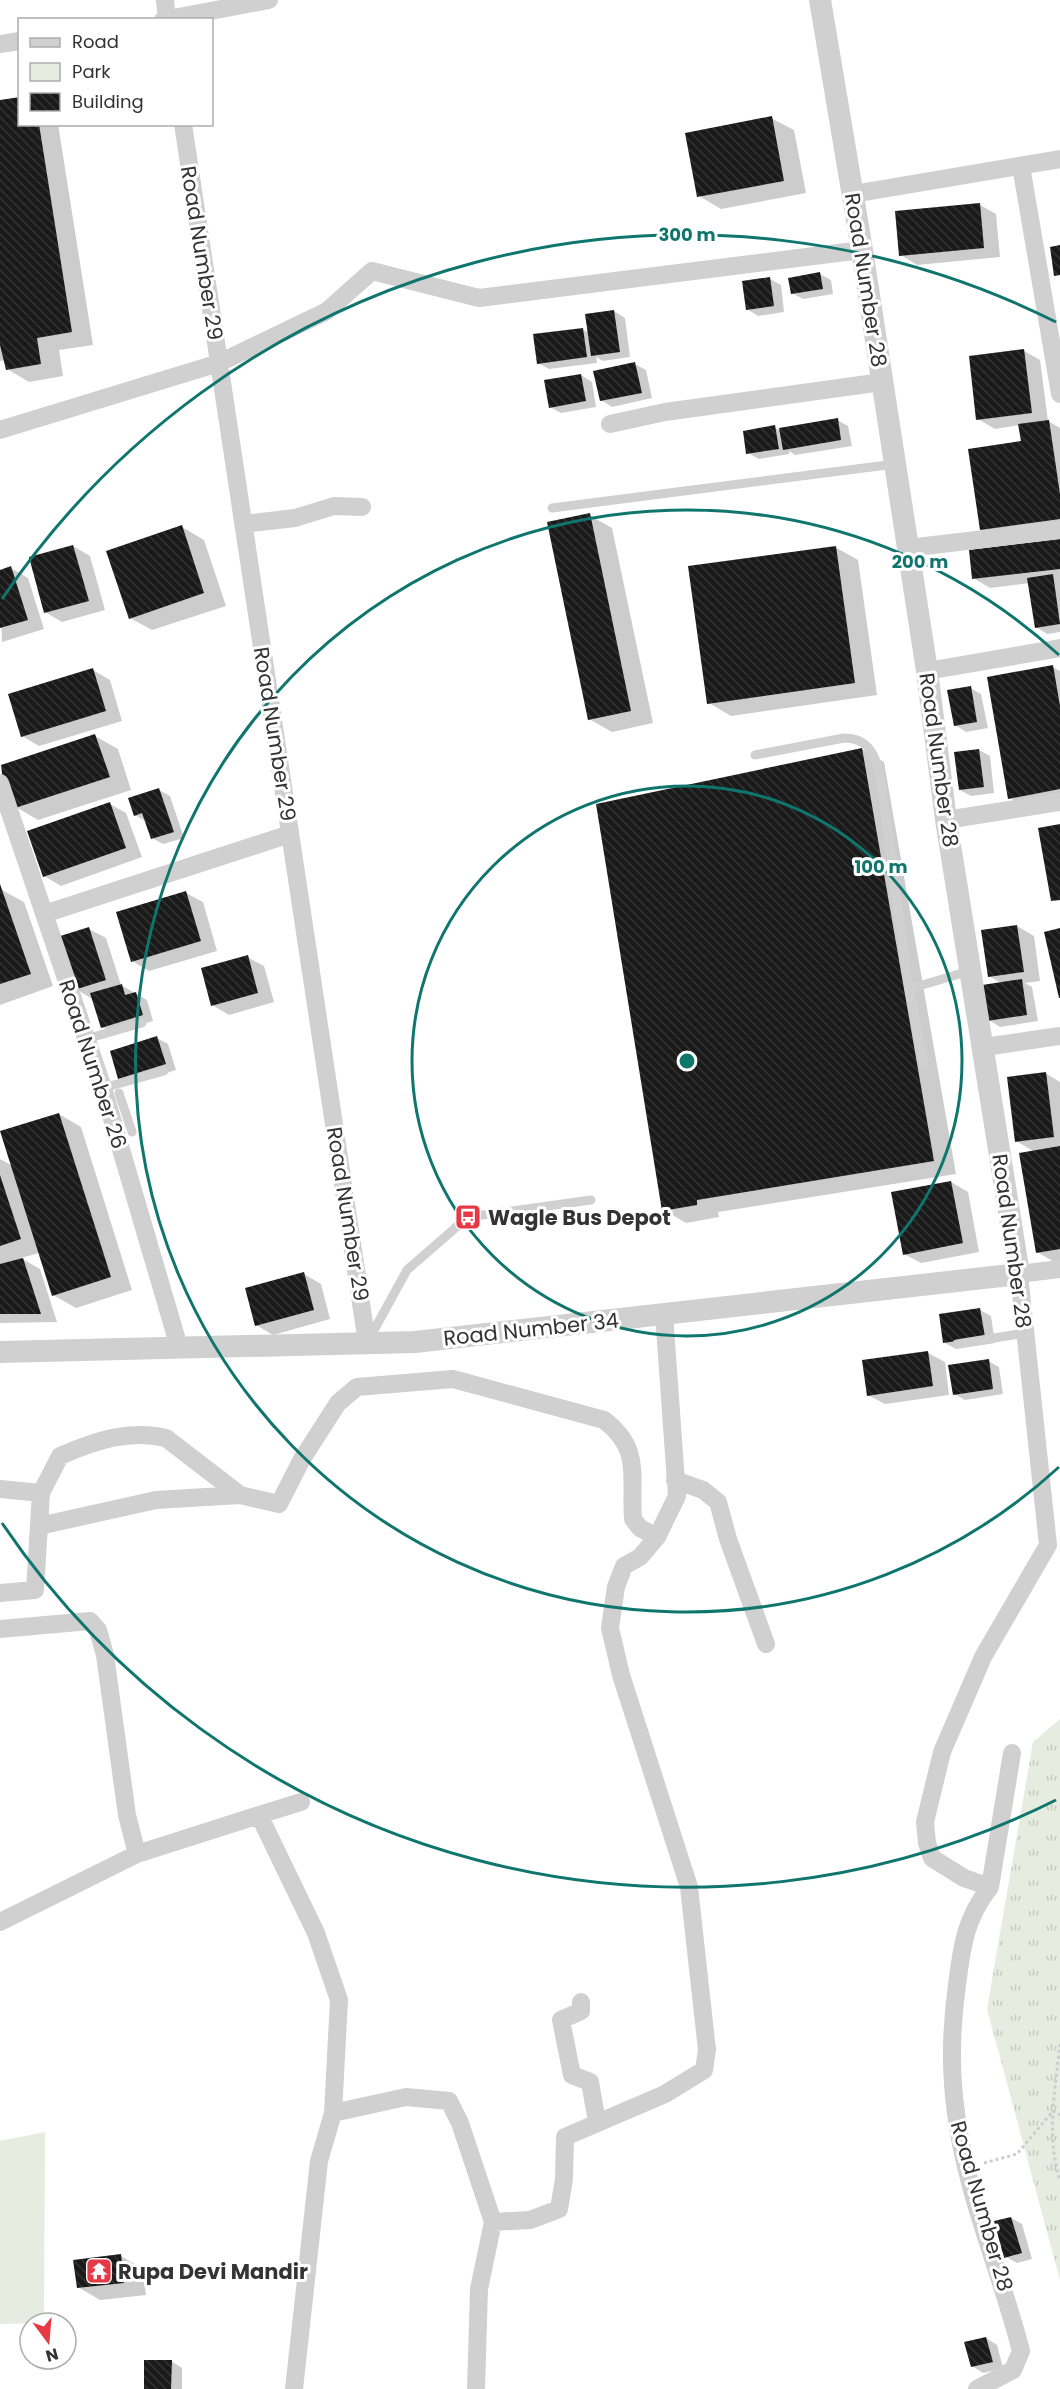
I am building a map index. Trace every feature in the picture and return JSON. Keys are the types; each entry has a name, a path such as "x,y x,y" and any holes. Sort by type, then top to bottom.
{"street":[{"path":"165,0 165,18"},
{"path":"170,18 269,0"},
{"name":"Road Number 28","path":"820,0 862,250 927,671 946,820 1019,1275 1048,1545 983,1657 942,1752 925,1822 927,1843 932,1858 964,1878 990,1887 974,1907 962,1942 952,2048 956,2114 968,2167 1022,2351 1013,2370 977,2389"},
{"path":"0,44 18,41"},
{"name":"Road Number 29","path":"183,126 367,1343"},
{"path":"853,194 1060,159"},
{"path":"1021,166 1060,394"},
{"path":"0,430 219,363 327,311 372,271 479,298 862,250"},
{"path":"610,424 665,412 882,382"},
{"path":"243,524 295,518 334,506 362,507"},
{"path":"908,548 1060,530"},
{"path":"927,671 1060,648"},
{"name":"Road Number 26","path":"0,783 86,1039 111,1090 179,1347"},
{"path":"946,820 1060,802"},
{"path":"44,914 290,834"},
{"path":"984,1047 1060,1036"},
{"name":"Road Number 34","path":"0,1352 415,1342 1060,1269"},
{"path":"493,2222 530,2220 559,2209 564,2179 565,2137 597,2122 621,2115 691,2080 704,2070 707,2050 689,1887 621,1675 610,1628 616,1587 624,1566 640,1557 657,1537 676,1496 664,1314"},
{"path":"39,1526 156,1500 240,1495 279,1504 302,1459 338,1403 357,1387 453,1380 604,1420 619,1431 629,1446 632,1464 633,1519 640,1527 657,1537"},
{"path":"0,1593 35,1590 41,1492 60,1456 93,1442 124,1435 151,1435 166,1438 240,1495"},
{"path":"675,1480 703,1490 718,1502 728,1539 766,1644"},
{"path":"0,1489 41,1492"},
{"path":"0,1629 90,1621 98,1630 105,1655 127,1815 137,1854"},
{"path":"990,1887 1012,1753"},
{"path":"0,1922 137,1854 301,1802"},
{"path":"259,1815 316,1933 339,2001 333,2113 319,2161 294,2389"},
{"path":"581,2002 581,2011 561,2020 572,2075 590,2082 597,2122"},
{"path":"333,2113 406,2097 449,2101 460,2123 493,2222 479,2289 476,2389"}],"lane":[{"path":"552,508 894,464"},
{"path":"755,755 844,738 855,738 872,751 880,775 909,989 924,1064"},
{"path":"909,989 971,970"},
{"path":"86,1039 142,1023"},
{"path":"111,1090 164,1071"},
{"path":"119,1117 132,1132"},
{"path":"367,1343 407,1270 468,1217 591,1200"},
{"path":"957,1344 1025,1333"}],"path":[{"path":"1060,2044 1053,2111 1054,2163 1060,2181"},
{"path":"968,2167 1017,2154 1053,2111"},
{"path":"1053,2111 1060,2115"}],"green space":[{"path":"1060,1719 1060,2280 987,2009 1033,1742"},
{"path":"45,2132 44,2311 18,2311 18,2324 0,2324 0,2141"}],"building":[{"path":"18,97 18,126 39,126 72,332 37,338 41,364 6,370 0,345 0,100"},
{"path":"772,116 784,181 697,197 685,133"},
{"path":"980,203 984,248 899,256 895,211"},
{"path":"1060,245 1060,275 1054,276 1050,247"},
{"path":"820,272 823,289 791,294 788,278"},
{"path":"770,277 774,306 746,310 742,281"},
{"path":"614,310 620,352 591,356 585,314"},
{"path":"583,328 587,357 537,364 533,334"},
{"path":"1024,349 1032,413 976,420 969,356"},
{"path":"635,362 642,393 600,401 593,371"},
{"path":"581,374 586,401 549,408 544,380"},
{"path":"838,418 841,440 783,450 779,428"},
{"path":"1049,420 1060,494 1060,519 980,530 968,449 1021,441 1018,424"},
{"path":"775,425 779,449 746,454 743,431"},
{"path":"590,513 631,711 588,720 547,522"},
{"path":"182,525 204,593 129,619 106,551"},
{"path":"1060,539 1060,569 972,579 969,550"},
{"path":"73,545 89,601 44,613 29,557"},
{"path":"836,546 855,683 707,704 688,566"},
{"path":"11,566 28,620 0,628 0,570"},
{"path":"1053,574 1060,624 1035,628 1027,578"},
{"path":"1053,665 1060,706 1060,789 1008,799 987,677"},
{"path":"93,668 106,711 21,737 8,694"},
{"path":"971,686 977,722 954,726 947,690"},
{"path":"95,734 110,777 15,808 4,790 1,765"},
{"path":"862,748 934,1161 697,1200 697,1205 662,1211 596,804"},
{"path":"979,749 984,787 959,790 954,752"},
{"path":"159,788 174,832 151,839 142,813 134,816 128,798"},
{"path":"110,802 126,848 43,877 27,831"},
{"path":"1060,824 1060,900 1051,901 1038,828"},
{"path":"0,884 31,974 0,984"},
{"path":"186,891 201,941 131,962 116,912"},
{"path":"1017,925 1024,972 988,977 981,930"},
{"path":"89,927 106,980 74,990 57,937"},
{"path":"1060,928 1060,998 1059,998 1044,932"},
{"path":"248,955 258,993 211,1006 201,968"},
{"path":"1022,979 1027,1015 987,1021 982,985"},
{"path":"122,984 125,995 136,992 143,1015 101,1028 90,993"},
{"path":"157,1036 166,1064 118,1079 110,1051"},
{"path":"1046,1072 1054,1137 1015,1142 1007,1077"},
{"path":"59,1113 111,1277 52,1296 0,1131"},
{"path":"1060,1146 1060,1249 1036,1253 1019,1153"},
{"path":"0,1175 21,1239 0,1246"},
{"path":"951,1181 963,1243 903,1255 891,1192"},
{"path":"23,1258 41,1314 0,1314 0,1264"},
{"path":"304,1272 314,1310 255,1326 245,1288"},
{"path":"980,1308 985,1337 943,1343 939,1314"},
{"path":"928,1351 933,1386 867,1396 862,1360"},
{"path":"989,1359 993,1389 953,1395 948,1365"},
{"path":"1011,2217 1022,2253 1004,2258 994,2221"},
{"name":"Rupa Devi Mandir","path":"121,2254 124,2283 77,2288 73,2260"},
{"path":"986,2337 993,2362 971,2367 964,2342"},
{"path":"144,2360 172,2360 171,2389 144,2389"}],"place":[{"name":"Wagle Bus Depot","path":"468,1217"},
{"name":"Rupa Devi Mandir","path":"99,2271"}]}
